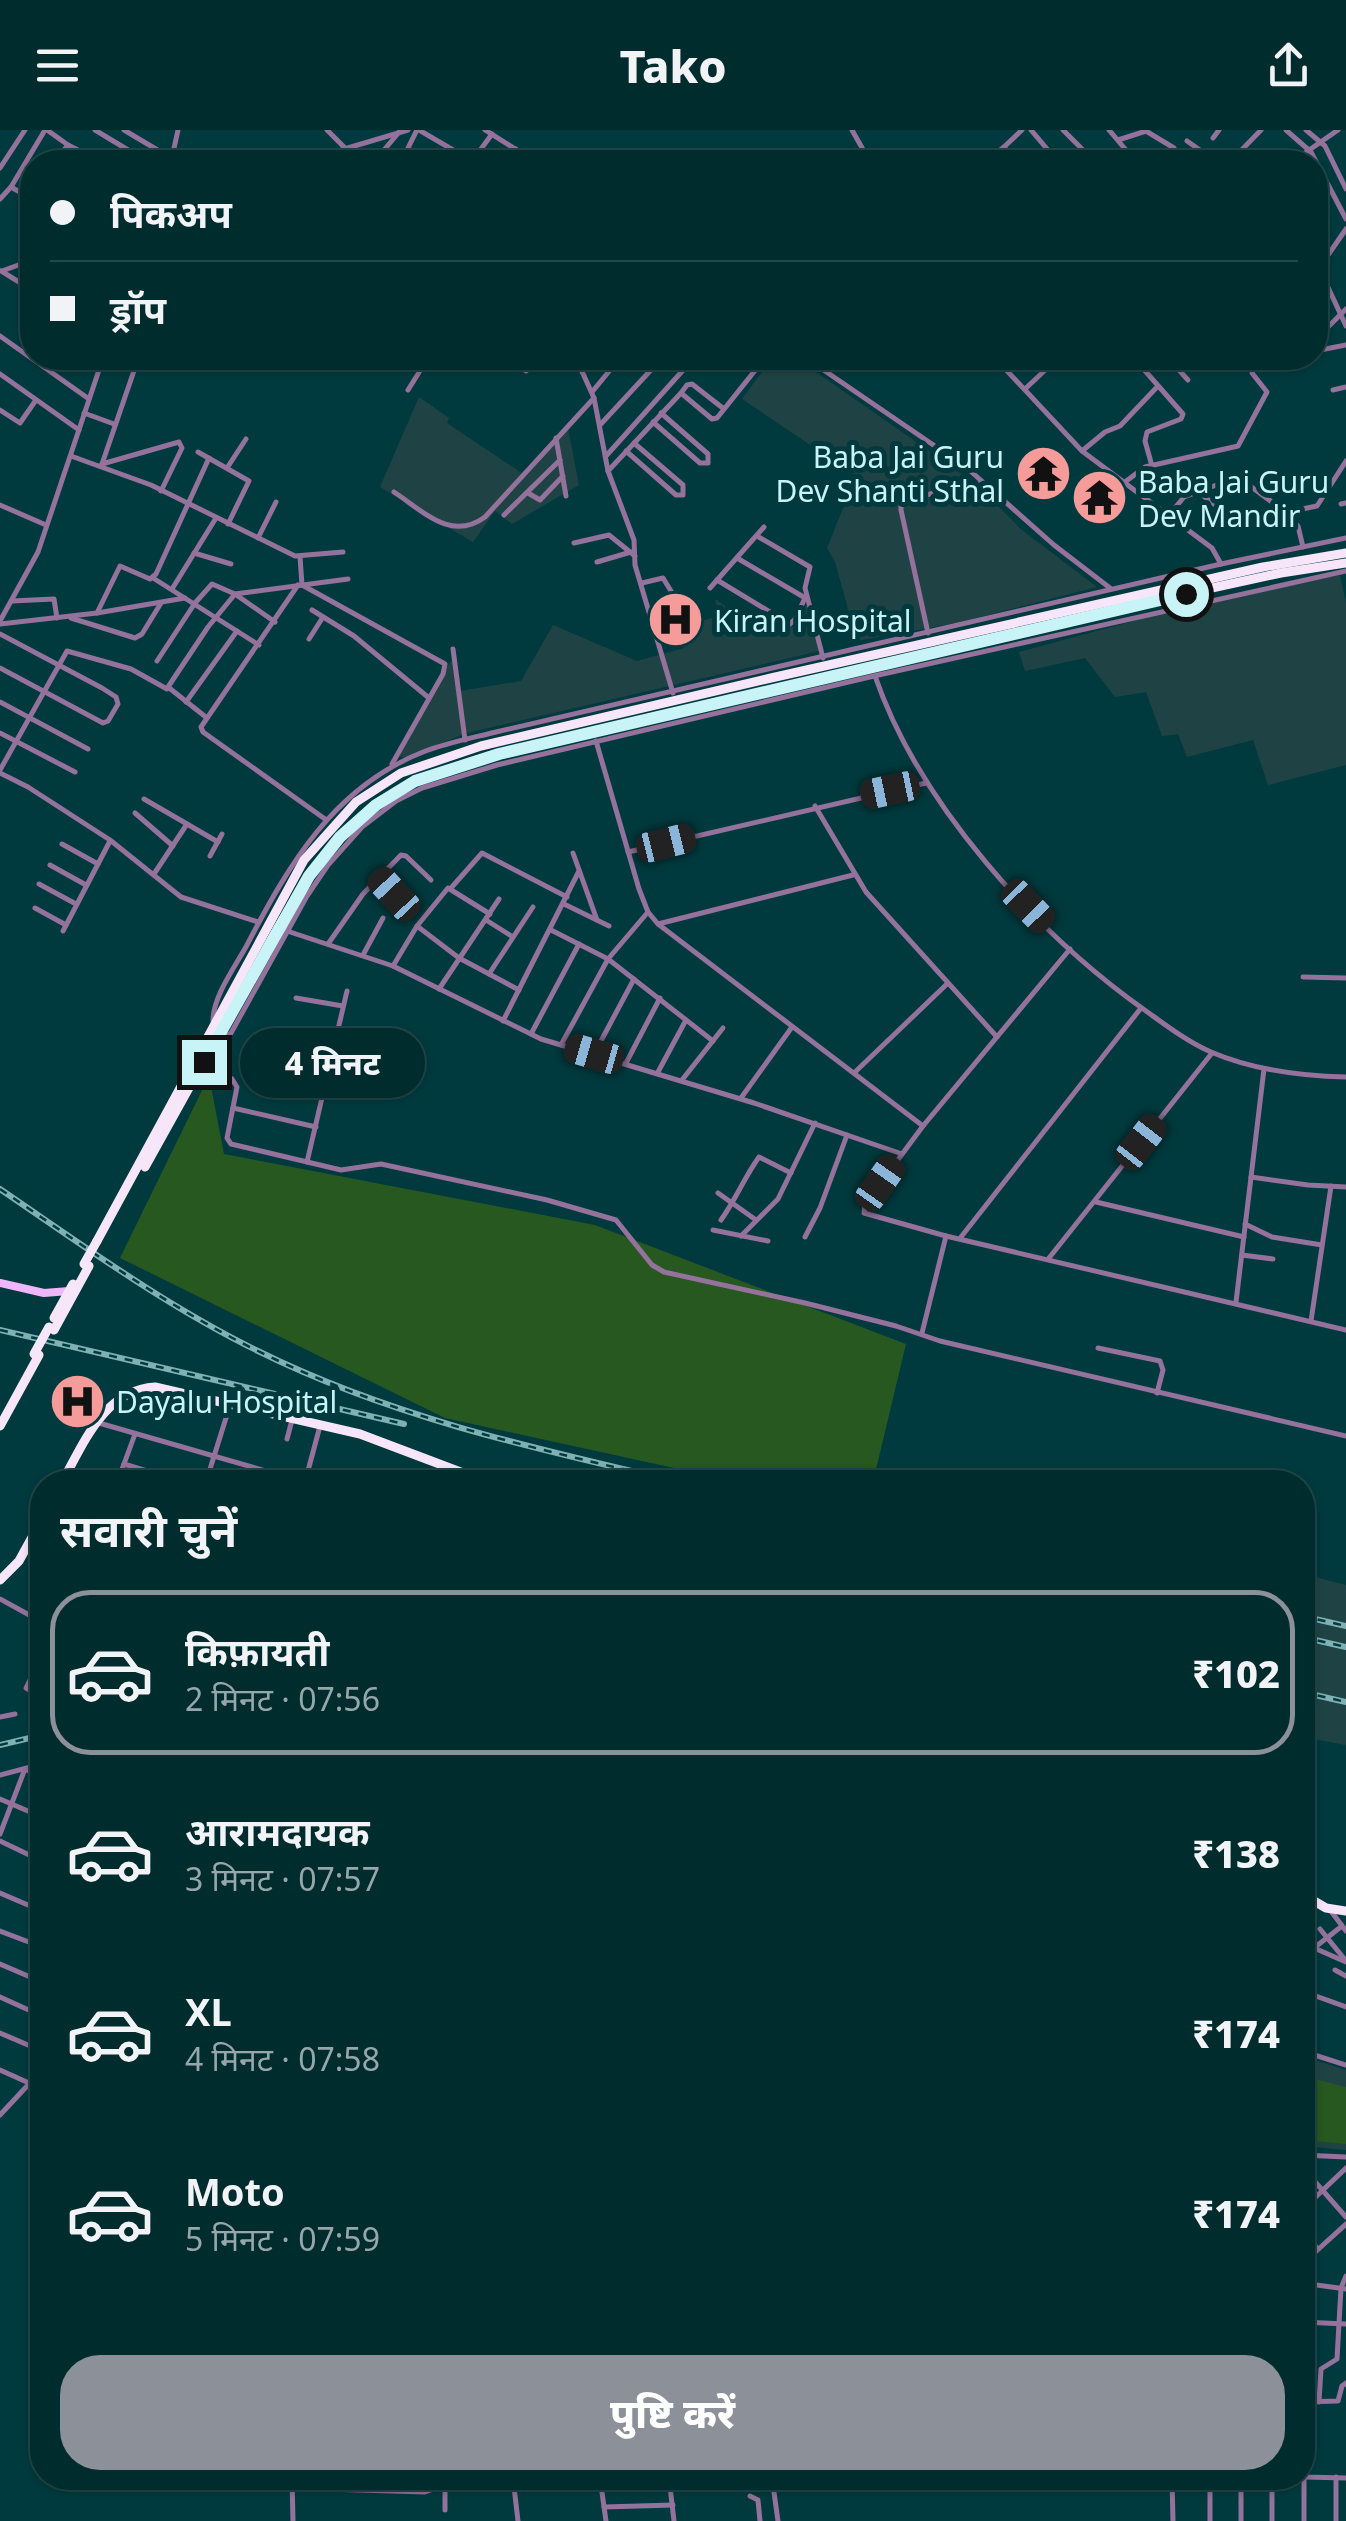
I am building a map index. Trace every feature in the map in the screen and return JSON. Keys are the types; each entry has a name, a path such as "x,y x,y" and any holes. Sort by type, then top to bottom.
{"highway":[{"path":"0,1426 304,860 346,812 401,772 480,746 897,649 1262,567 1346,553"},
{"path":"99,1242 279,926 324,856 357,820 415,781 499,754 1166,598 1346,563"},
{"path":"897,649 911,638"},
{"path":"51,1329 87,1265"},
{"path":"0,1414 37,1354"},
{"path":"69,1470 96,1422 127,1394 150,1387 321,1424 376,1439 455,1470"},
{"path":"0,1580 19,1561 30,1541"},
{"path":"1315,1898 1337,1910"}],"main road":[{"path":"0,1283 44,1293 69,1292"},
{"path":"44,1293 59,1310"}],"street":[{"path":"0,168 25,130"},
{"path":"46,130 76,150"},
{"path":"96,130 128,150"},
{"path":"124,130 155,150"},
{"path":"327,130 342,150 402,131"},
{"path":"418,130 452,150"},
{"path":"491,134 503,130"},
{"path":"1000,150 1022,130"},
{"path":"1031,130 1048,150"},
{"path":"1063,130 1083,150"},
{"path":"1109,130 1126,150"},
{"path":"1213,138 1219,130"},
{"path":"1240,150 1261,130"},
{"path":"1286,130 1309,150"},
{"path":"1306,130 1325,150"},
{"path":"1313,150 1338,130"},
{"path":"385,150 402,131"},
{"path":"1118,140 1146,131 1174,148"},
{"path":"491,134 516,150"},
{"path":"1187,141 1198,150"},
{"path":"64,150 68,145"},
{"path":"1328,155 1346,189"},
{"path":"0,199 20,172"},
{"path":"1328,185 1346,219"},
{"path":"11,187 20,192"},
{"path":"1328,255 1346,228"},
{"path":"1328,288 1343,311 1346,326"},
{"path":"49,370 89,398"},
{"path":"0,622 38,552 100,370"},
{"path":"101,465 134,370"},
{"path":"408,390 420,370"},
{"path":"394,492 444,525 473,525 485,517 556,438 611,370"},
{"path":"600,426 651,370"},
{"path":"606,457 683,370"},
{"path":"680,393 712,419 718,418 756,370"},
{"path":"823,370 984,483 1112,590"},
{"path":"1007,370 1082,450 1212,548 1221,564"},
{"path":"1025,389 1043,370"},
{"path":"1147,370 1183,414 1180,419 1146,432 1152,466"},
{"path":"1179,370 1188,380"},
{"path":"1124,482 1138,470 1238,446 1267,392 1252,374 1253,370"},
{"path":"582,372 593,395 608,470 634,540 633,554 673,693"},
{"path":"0,374 79,430"},
{"path":"608,470 692,384 725,409"},
{"path":"1082,450 1120,426 1158,386"},
{"path":"1333,390 1346,387"},
{"path":"0,410 20,423 36,400"},
{"path":"653,422 700,463 708,463 708,454 661,412"},
{"path":"84,414 116,424"},
{"path":"556,438 566,496"},
{"path":"227,468 246,439"},
{"path":"101,465 179,442 182,448 160,490"},
{"path":"626,451 676,495 682,495 682,484 634,442"},
{"path":"198,452 249,483 228,524"},
{"path":"70,456 160,490 300,558 343,552"},
{"path":"153,578 209,458"},
{"path":"504,515 560,460"},
{"path":"1197,490 1237,522 1288,514 1316,506 1346,461"},
{"path":"527,492 540,500 563,476"},
{"path":"1168,515 1184,497 1197,490 1242,480 1288,514 1298,526 1303,547"},
{"path":"928,633 901,500 984,483"},
{"path":"258,538 276,502"},
{"path":"0,504 46,524"},
{"path":"172,590 216,518"},
{"path":"710,588 764,527"},
{"path":"574,543 609,535 633,554"},
{"path":"756,536 810,567 806,599 823,658"},
{"path":"214,1024 218,1002 258,922 291,863 325,819 391,767 426,751 1346,538"},
{"path":"194,553 231,564"},
{"path":"597,562 633,554"},
{"path":"300,558 300,585 201,727 325,819"},
{"path":"736,558 806,599"},
{"path":"97,613 120,566 153,578 259,645"},
{"path":"214,1045 232,1033 318,879 345,844 396,801 422,788 874,676 1346,571"},
{"path":"642,583 663,578 674,596"},
{"path":"167,689 236,594 348,579"},
{"path":"717,580 790,624 806,599"},
{"path":"157,661 194,604 212,584 236,594 274,622"},
{"path":"300,585 441,661 445,668 391,767"},
{"path":"0,622 97,613 185,598"},
{"path":"12,600 54,599 57,618"},
{"path":"68,616 135,638 142,634 161,602"},
{"path":"312,610 362,642 429,698"},
{"path":"309,639 323,617"},
{"path":"186,703 237,631"},
{"path":"0,634 116,697 118,704 103,723 0,668"},
{"path":"453,649 465,740"},
{"path":"206,718 132,668 65,652 0,771 110,840 188,900 258,922"},
{"path":"874,676 900,737 926,782 966,837 1070,949 1141,1008 1212,1053 1264,1069 1346,1077"},
{"path":"0,702 88,749"},
{"path":"0,733 74,772"},
{"path":"596,742 648,912 658,924 923,1126"},
{"path":"628,852 926,782"},
{"path":"144,799 218,842"},
{"path":"815,806 853,874 996,1036"},
{"path":"135,812 172,846"},
{"path":"154,874 186,824"},
{"path":"210,856 222,834"},
{"path":"35,908 64,928 110,840"},
{"path":"62,844 98,864"},
{"path":"393,966 417,926 482,853 609,926"},
{"path":"573,853 598,920"},
{"path":"328,944 378,878 403,854 431,880"},
{"path":"50,865 86,885"},
{"path":"502,1020 579,872"},
{"path":"658,924 853,874"},
{"path":"378,878 409,910"},
{"path":"39,884 76,904"},
{"path":"452,888 513,936"},
{"path":"439,989 499,899"},
{"path":"489,974 533,907"},
{"path":"561,1045 608,959 648,912"},
{"path":"363,956 383,918"},
{"path":"417,926 459,958 519,990"},
{"path":"551,930 608,959 713,1040"},
{"path":"287,931 393,966 561,1045 658,1072 902,1154"},
{"path":"531,1034 579,944"},
{"path":"1070,949 923,1126 862,1210 868,1216 946,1236 1346,1330"},
{"path":"1302,977 1346,978"},
{"path":"594,1054 634,979"},
{"path":"854,1073 948,983"},
{"path":"308,1162 346,991"},
{"path":"296,998 344,1006"},
{"path":"626,1063 660,998"},
{"path":"960,1238 1141,1008"},
{"path":"658,1072 686,1020"},
{"path":"682,1080 723,1028"},
{"path":"740,1099 792,1028"},
{"path":"278,1035 336,1049"},
{"path":"1049,1258 1212,1053"},
{"path":"204,1062 235,1083 237,1092 228,1142 341,1170 381,1164 564,1205 616,1220 652,1264 664,1272 1346,1436"},
{"path":"1236,1302 1264,1069"},
{"path":"244,1070 326,1089"},
{"path":"234,1108 316,1127"},
{"path":"741,1236 774,1205 814,1123"},
{"path":"806,1236 846,1135"},
{"path":"721,1220 759,1157 791,1173"},
{"path":"1251,1177 1346,1187"},
{"path":"1310,1322 1331,1186"},
{"path":"718,1193 756,1220"},
{"path":"1094,1202 1244,1237"},
{"path":"1245,1224 1272,1236 1322,1245"},
{"path":"713,1230 768,1241"},
{"path":"922,1333 946,1236"},
{"path":"1242,1254 1273,1259"},
{"path":"1098,1348 1160,1361 1163,1370 1157,1393"},
{"path":"210,1470 230,1402"},
{"path":"288,1439 293,1418"},
{"path":"96,1422 261,1470"},
{"path":"308,1470 321,1424"},
{"path":"122,1470 135,1434"},
{"path":"124,1464 144,1470"},
{"path":"0,1599 30,1615"},
{"path":"0,1717 15,1714"},
{"path":"0,1775 30,1768"},
{"path":"25,1769 30,1771"},
{"path":"25,1769 0,1837 30,1854"},
{"path":"0,1799 30,1812"},
{"path":"0,1893 30,1906"},
{"path":"1315,1960 1327,1937 1344,1929 1337,1910"},
{"path":"1320,1928 1346,1962"},
{"path":"0,1931 30,1942"},
{"path":"1317,1950 1346,1962"},
{"path":"0,1964 30,1977"},
{"path":"1335,1970 1346,1976"},
{"path":"1315,1996 1346,2007"},
{"path":"0,1998 30,2011"},
{"path":"0,2033 30,2046"},
{"path":"1315,2056 1346,2065"},
{"path":"0,2070 30,2083 0,2115"},
{"path":"1315,2156 1346,2157"},
{"path":"1315,2197 1346,2168"},
{"path":"1315,2182 1346,2220 1315,2252"},
{"path":"1315,2246 1318,2249"},
{"path":"1319,2402 1321,2369 1337,2359 1346,2276"},
{"path":"1315,2285 1343,2288"},
{"path":"1315,2322 1343,2323"},
{"path":"1315,2402 1338,2402 1346,2383"},
{"path":"1315,2477 1346,2478"},
{"path":"1336,2477 1336,2521"},
{"path":"292,2490 293,2521"},
{"path":"359,2490 429,2490"},
{"path":"445,2490 446,2510"},
{"path":"514,2490 518,2521"},
{"path":"602,2490 606,2521"},
{"path":"670,2490 674,2521"},
{"path":"774,2490 778,2521"},
{"path":"1172,2490 1172,2521"},
{"path":"1210,2490 1210,2521"},
{"path":"1239,2490 1241,2521"},
{"path":"1272,2490 1272,2521"},
{"path":"1303,2490 1304,2521"},
{"path":"750,2496 758,2500 760,2521"},
{"path":"604,2507 672,2505"}],"shaded area":[{"path":"763,370 813,370 975,483 1022,530 1097,587 956,623 857,641 835,562 827,548 856,476 742,399"},
{"path":"419,397 449,418 447,423 526,476 568,428 579,485 512,524 495,511 473,542 380,487"},
{"path":"1340,575 1346,603 1346,765 1268,785 1253,740 1187,757 1178,734 1162,736 1146,692 1115,697 1085,658 1025,671 1019,652 1178,609"},
{"path":"715,599 762,631 771,615 793,627 807,603 824,650 467,733 403,758 399,755 450,662 456,660 460,691 521,681 553,625 637,661 684,648 680,627 719,616"},
{"path":"1315,1577 1346,1585 1346,1745 1315,1739"},
{"path":"1315,2060 1346,2070 1346,2150 1315,2147"}],"green space":[{"path":"209,1076 224,1154 595,1225 906,1344 876,1470 683,1470 445,1418 120,1258"},
{"path":"1315,2079 1346,2087 1346,2144 1315,2141"}],"railway":[{"path":"0,1189 191,1315 308,1374 465,1429 628,1470"},
{"path":"0,1330 404,1424"},
{"path":"1315,1619 1346,1626"},
{"path":"1315,1640 1346,1647"},
{"path":"1315,1695 1346,1702"},
{"path":"0,1745 30,1738"}],"place":[{"name":"Baba Jai Guru Dev Shanti Sthal","path":"1043,473"},
{"name":"Baba Jai Guru Dev Mandir","path":"1099,498"},
{"name":"Kiran Hospital","path":"675,620"},
{"name":"Dayalu Hospital","path":"77,1401"}],"route":[{"path":"204,1062 279,926 324,856 357,820 415,781 499,754 1186,594"}]}
